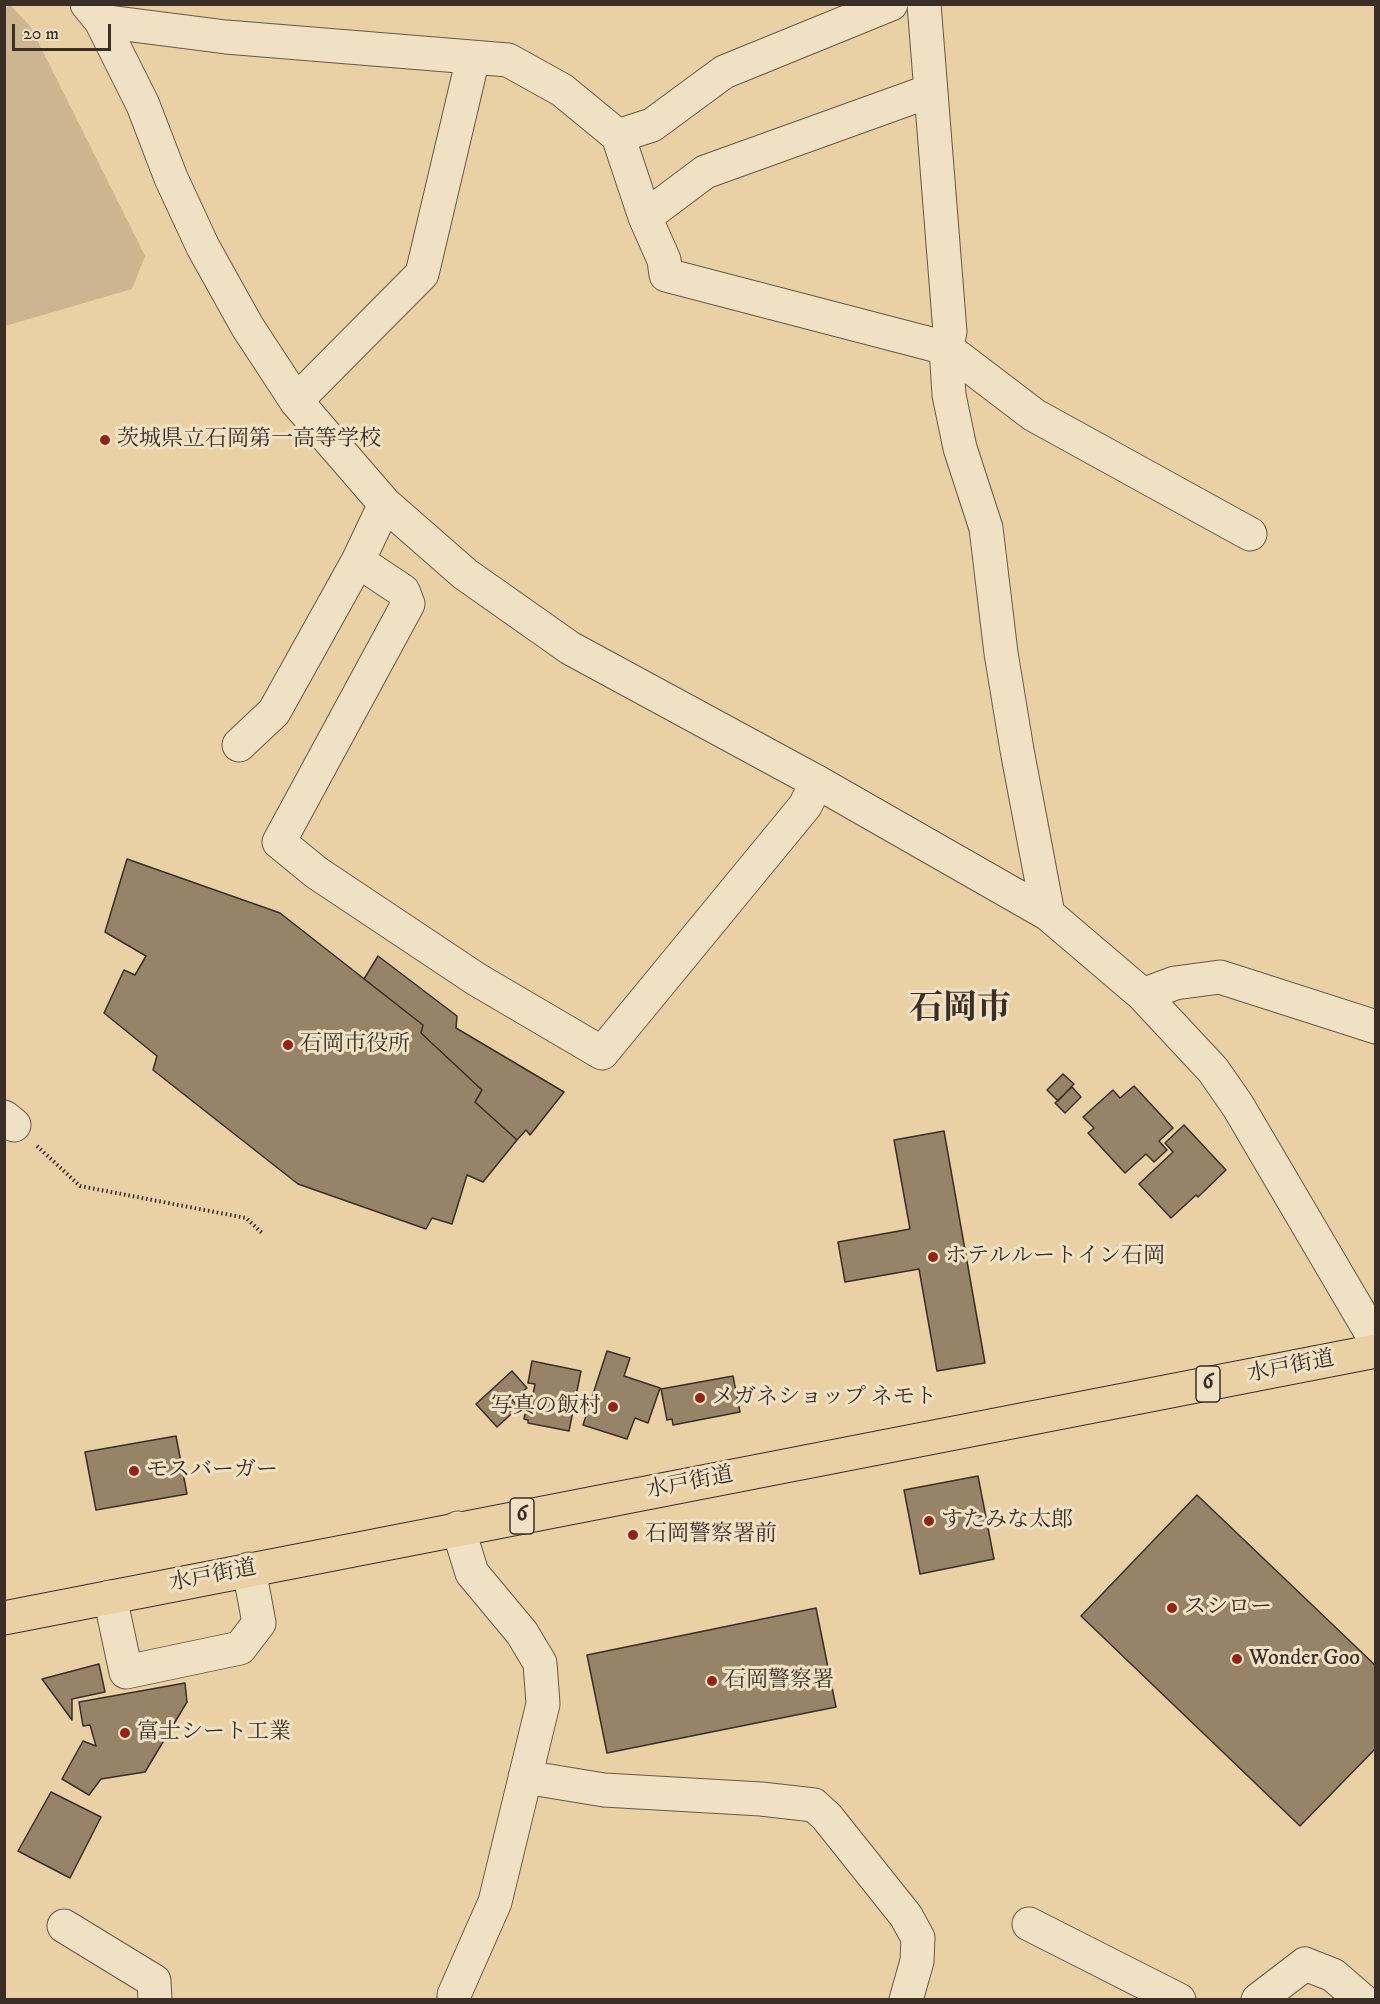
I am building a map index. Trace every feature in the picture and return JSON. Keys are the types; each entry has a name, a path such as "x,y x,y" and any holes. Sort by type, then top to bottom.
{"highway":[{"name":"水戸街道","path":"4,1618 1376,1351"}],"street":[{"path":"618,136 652,124 724,72 891,4"},
{"path":"924,4 950,332 946,348 949,395 958,438 986,528 1005,675 1048,914"},
{"path":"94,13 226,37 508,60 562,90 618,136 645,218 664,260 666,275 946,348 1034,415 1250,534"},
{"path":"94,13 142,105 171,178 203,247 247,326 296,401 385,504 465,574 570,648 817,782 1048,914 1143,995 1212,1070 1238,1106 1376,1341"},
{"path":"296,401 422,274 473,58"},
{"path":"645,218 705,172 930,92"},
{"path":"239,745 274,712 358,561 385,504"},
{"path":"358,561 403,591 408,604 279,842 317,873 476,979 602,1053 805,806 817,782"},
{"path":"1143,995 1175,984 1220,977 1376,1027"},
{"path":"454,2000 453,1995 495,1902 543,1704 540,1664 522,1633 472,1573 458,1528"},
{"path":"110,1597 126,1672 240,1648 258,1623 249,1569"},
{"path":"525,1777 604,1790 760,1799 814,1805 827,1817 906,1916 918,1938 916,1961 906,2000"},
{"path":"1029,1924 1179,2000"},
{"path":"64,1926 154,1981 155,2000"},
{"path":"1258,2000 1305,1964 1333,1975 1362,2000"}],"path":[{"path":"9,1121 80,1186 246,1218 262,1233"}],"shaded area":[{"path":"4,5 10,5 30,26 145,256 132,289 5,326"}],"building":[{"name":"石岡市役所","path":"127,859 280,913 423,1025 421,1033 482,1090 475,1102 517,1140 483,1182 467,1175 452,1224 432,1218 426,1229 298,1184 153,1070 157,1056 104,1013 124,970 135,975 146,956 105,932"},
{"path":"378,956 457,1016 456,1028 564,1092 530,1135 526,1130 517,1140 475,1102 482,1090 421,1033 423,1025 364,979"},
{"path":"1063,1074 1074,1084 1058,1101 1047,1090"},
{"path":"1134,1086 1173,1128 1159,1141 1167,1150 1154,1162 1146,1154 1125,1173 1088,1133 1094,1128 1083,1117 1113,1090 1120,1098"},
{"path":"1072,1087 1081,1097 1065,1113 1055,1103"},
{"path":"1184,1125 1226,1170 1198,1197 1196,1195 1171,1218 1139,1184 1173,1152 1165,1143"},
{"path":"944,1131 985,1363 937,1371 919,1269 845,1282 838,1242 910,1229 894,1140"},
{"path":"607,1351 630,1358 624,1376 660,1388 648,1423 635,1418 627,1439 583,1425"},
{"path":"532,1361 581,1371 569,1431 528,1423 528,1420 524,1419 526,1409 530,1410 535,1384 528,1383"},
{"path":"512,1371 527,1388 512,1400 519,1407 497,1427 476,1404"},
{"path":"733,1376 740,1412 673,1425 672,1419 667,1420 661,1389"},
{"path":"176,1436 187,1494 96,1510 85,1452"},
{"path":"978,1476 994,1559 920,1574 904,1490"},
{"path":"1197,1495 1376,1666 1376,1748 1300,1826 1081,1616"},
{"name":"石岡警察署","path":"816,1608 836,1707 607,1753 587,1655"},
{"path":"99,1664 105,1692 72,1699 72,1720 42,1679"},
{"path":"185,1683 187,1702 145,1772 101,1779 89,1795 62,1779 83,1741 96,1746 90,1725 83,1726 79,1702"},
{"path":"51,1792 101,1817 70,1878 18,1851"}],"place":[{"name":"茨城県立石岡第一高等学校","path":"105,440"},
{"name":"石岡市役所","path":"288,1045"},
{"name":"ホテルルートイン石岡","path":"933,1257"},
{"name":"メガネショップ ネモト","path":"700,1398"},
{"name":"写真の飯村","path":"613,1407"},
{"name":"モスバーガー","path":"134,1471"},
{"name":"すたみな太郎","path":"929,1521"},
{"name":"石岡警察署前","path":"633,1535"},
{"name":"スシロー","path":"1172,1608"},
{"name":"Wonder Goo","path":"1237,1659"},
{"name":"石岡警察署","path":"712,1681"},
{"name":"富士シート工業","path":"125,1733"}],"district":[{"name":"石岡市","path":"960,1011"}]}
